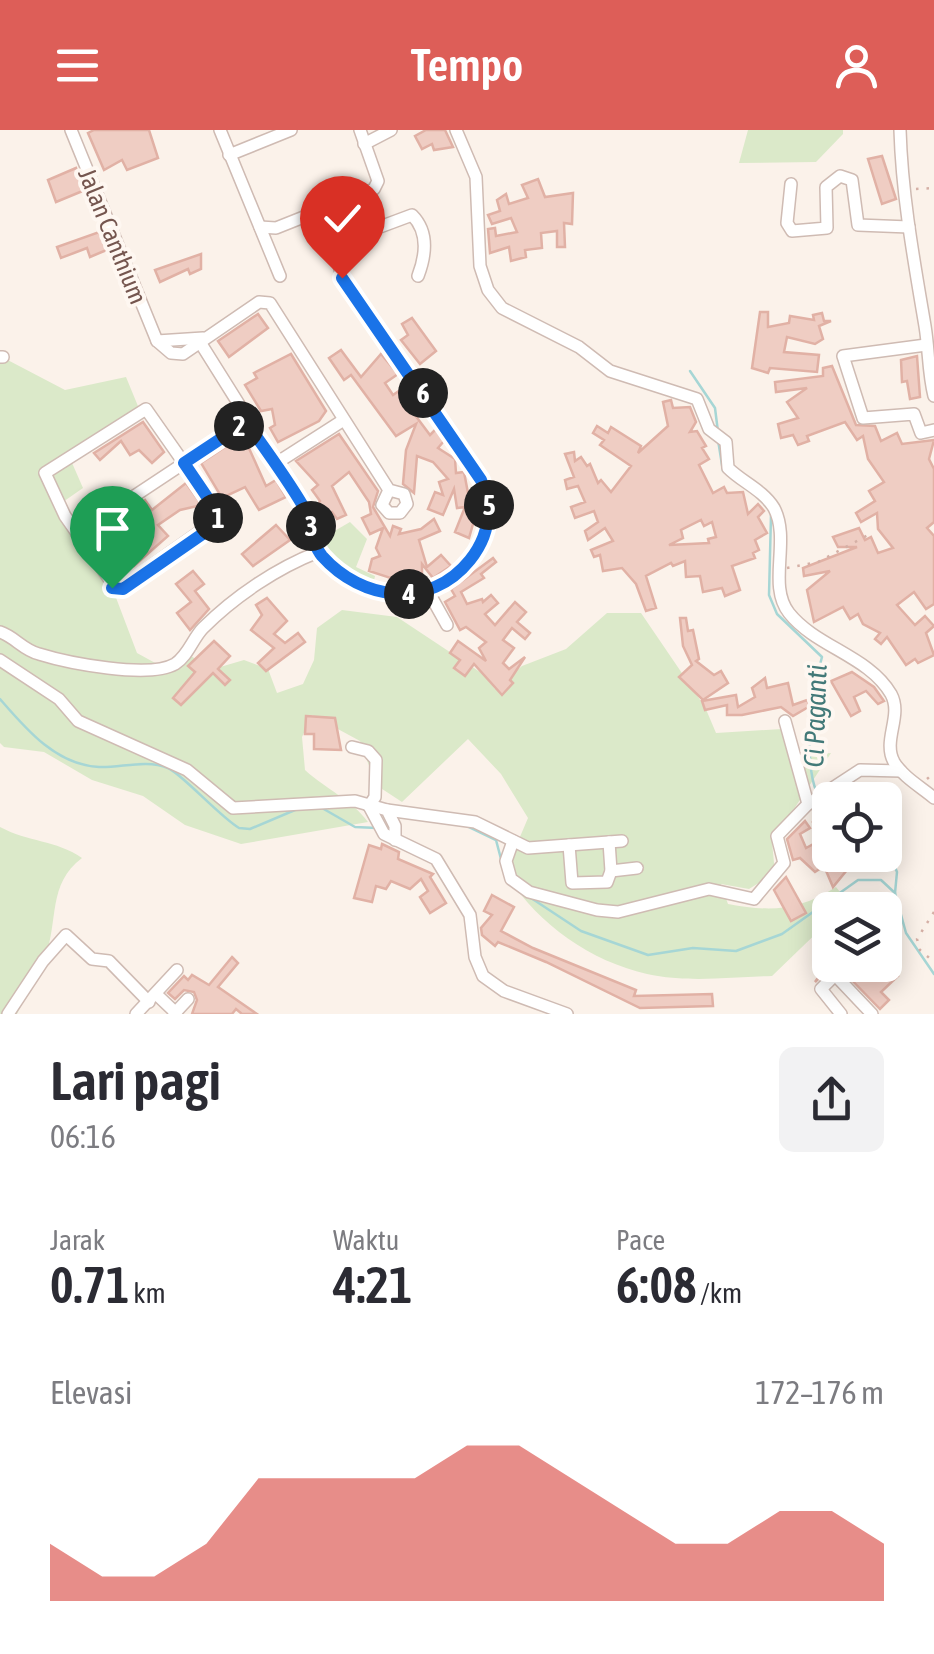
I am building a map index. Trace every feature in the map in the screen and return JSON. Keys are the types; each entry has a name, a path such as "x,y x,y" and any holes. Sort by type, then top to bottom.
{"street":[{"name":"Jalan Canthium","path":"71,130 157,341 174,354 202,340"},
{"path":"220,130 280,276"},
{"path":"229,154 291,130"},
{"path":"260,227 276,228 378,186 360,130"},
{"path":"364,144 390,130"},
{"path":"456,130 476,177 480,266 488,290 502,308 580,348 619,375 691,394 702,404 728,468 764,496 776,513 782,535 780,596 788,612 814,636 867,670 890,693 895,707 889,746 902,771 934,798"},
{"path":"900,130 904,190 934,396"},
{"path":"791,184 786,223 792,232 826,228 826,186 840,176 852,180 858,225 864,229 909,227"},
{"path":"346,201 353,220 351,234 337,256 342,278 463,449 489,505 487,528 472,558 428,591 401,596 370,589 335,568 318,552 304,508 246,422 202,340 259,302 270,303 389,490"},
{"path":"332,206 351,234"},
{"path":"351,234 412,215 422,232 426,256 418,276"},
{"path":"926,344 843,356 864,418 914,414 921,434 934,430"},
{"path":"146,409 214,506 218,520 123,589 112,588 77,534 46,481 47,469 146,409"},
{"path":"276,464 342,421"},
{"path":"77,534 246,422"},
{"path":"0,632 36,654 144,672 180,661 205,626 264,579 318,552"},
{"path":"428,591 447,625"},
{"path":"0,660 59,699 78,721 187,770 233,808 318,800 355,801 369,806 388,825 433,856 470,915 475,958 483,976 568,1014"},
{"path":"785,721 812,792"},
{"path":"352,746 368,751 376,760 375,797 369,806"},
{"path":"844,782 860,770 902,771"},
{"path":"512,840 506,860 511,879 529,892 597,910 631,910 709,889 754,899 784,863 778,836 812,806"},
{"path":"388,825 476,822 528,848 615,841 607,882 575,886 569,845"},
{"path":"611,871 637,868"},
{"path":"5,1013 66,935 92,959 110,961 175,1013 188,999"},
{"path":"136,1014 177,970"},
{"path":"841,1014 821,989 835,974 872,1014"},
{"path":"526,1014 532,1001"}],"path":[{"path":"904,190 934,188"},
{"path":"781,570 818,562 870,534"},
{"path":"934,912 917,939 920,950 934,962"}],"green space":[{"path":"748,130 843,130 843,134 816,162 739,163"},
{"path":"0,356 65,390 126,377 140,411 69,456 83,488 60,504 115,595 137,653 168,670 190,655 210,670 244,660 268,669 277,693 303,684 314,660 317,628 342,610 397,617 483,674 495,689 522,666 566,649 607,613 641,613 705,707 716,733 782,729 799,755 831,753 772,842 775,873 749,889 721,884 728,904 784,908 812,899 812,937 772,976 662,977 625,968 584,949 548,923 505,872 528,818 501,774 468,739 402,802 376,785 360,741 312,715 302,737 305,770 368,822 241,844 185,825 143,796 92,780 44,752 4,747 0,743"},
{"path":"350,522 367,539 356,567 375,576 374,581 344,567 319,540"},
{"path":"0,827 82,858 63,879 45,957 17,1014 0,1014"}],"building":[{"path":"149,130 158,158 127,170 122,160 104,170 88,133"},
{"path":"426,130 445,130 453,147 434,150 432,144 422,149 415,136"},
{"path":"882,156 896,199 882,204 868,159"},
{"path":"76,168 85,190 56,202 48,180"},
{"path":"538,179 545,197 573,193 572,224 564,223 565,247 557,247 557,231 541,233 542,248 525,250 526,257 511,261 509,247 490,253 488,229 495,228 496,236 517,232 511,218 492,224 488,215 500,211 497,200 506,194 509,204 528,198 522,185"},
{"path":"102,231 109,249 90,257 87,248 61,258 57,247"},
{"path":"201,254 201,269 190,274 188,269 160,282 155,270"},
{"path":"760,312 768,312 768,327 789,323 790,316 814,320 813,315 822,313 824,321 831,321 819,326 823,339 815,344 787,337 784,352 819,355 817,372 770,368 768,373 752,368"},
{"path":"258,314 268,328 229,357 218,341"},
{"path":"412,318 436,351 420,364 401,340 408,335 402,324"},
{"path":"341,350 361,377 381,354 398,374 385,383 393,395 406,386 419,405 412,411 430,435 436,429 444,441 438,448 455,459 456,473 464,472 468,493 474,492 477,510 469,538 455,532 465,507 457,508 454,489 443,515 428,509 435,492 443,495 439,482 448,479 433,462 417,456 414,493 403,484 406,450 416,424 396,436 351,375 344,380 329,358"},
{"path":"291,354 326,411 319,421 278,442 270,428 275,425 272,409 261,411 245,385 257,378 254,373"},
{"path":"917,356 920,397 910,399 907,381 902,382 901,360"},
{"path":"832,366 856,425 875,426 881,441 897,433 902,444 934,440 929,459 934,469 934,522 927,528 934,536 934,604 926,609 914,592 897,605 915,625 925,616 934,626 926,633 934,655 918,663 915,659 906,665 887,637 881,644 875,639 880,633 863,624 858,614 850,619 843,607 814,622 807,590 830,571 804,576 803,568 857,547 838,547 833,537 859,528 865,540 871,537 878,553 893,548 878,529 877,513 861,522 856,513 875,501 869,491 884,482 868,459 863,436 857,440 845,422 807,436 809,441 798,445 793,435 781,438 778,424 798,418 787,402 807,388 776,392 775,382 823,376 823,368"},
{"path":"671,400 673,408 690,407 696,422 690,432 697,431 706,446 702,448 709,459 699,465 713,493 724,487 727,493 743,492 748,514 758,504 764,511 758,517 767,533 755,540 759,550 753,553 755,558 732,566 740,590 725,596 722,588 703,592 700,576 686,577 685,561 673,566 671,563 646,576 656,608 646,611 636,584 622,568 603,571 600,555 594,557 591,550 613,541 605,528 588,540 585,531 598,522 594,511 575,518 571,507 585,502 578,486 567,489 565,480 574,477 565,454 574,452 575,461 581,457 587,466 590,464 598,483 601,480 611,492 631,466 600,445 604,440 593,433 597,426 608,433 611,427 641,446 638,453 668,426 663,402","holes":["701,520 704,526 712,522 716,537 708,539 709,543 669,545 683,538 681,530"]},
{"path":"143,422 164,452 152,463 139,450 130,455 121,441 100,460 94,453"},
{"path":"339,434 378,491 373,507 390,536 393,526 401,529 399,534 421,529 434,519 440,531 419,540 427,567 441,555 451,566 433,578 422,564 422,582 408,586 393,586 394,579 369,571 372,559 380,556 376,548 383,528 370,534 362,518 371,514 369,502 349,472 332,486 346,515 337,519 332,512 319,518 314,510 320,501 312,490 318,485 296,461"},
{"path":"243,435 266,486 276,480 286,497 259,510 245,487 222,498 201,463"},
{"path":"186,483 202,505 180,510 158,525 168,536 134,566 119,548 109,555 101,543 119,530 129,545 140,536 130,519 114,531 109,524 145,500 152,510"},
{"path":"276,525 290,540 253,566 242,554"},
{"path":"493,558 496,562 481,574 484,578 461,592 467,604 482,599 483,602 491,595 498,603 485,614 495,625 515,602 526,612 517,622 530,633 525,639 512,628 503,640 514,648 503,663 509,669 525,657 510,680 513,683 502,695 474,664 465,676 454,668 460,660 450,653 458,641 486,661 479,648 486,642 466,627 460,630 445,602 455,596 451,589"},
{"path":"193,571 204,584 195,591 209,609 190,630 177,613 191,602 176,584"},
{"path":"267,598 287,621 274,634 285,643 298,633 305,642 266,671 258,663 274,648 251,630 262,615 256,605"},
{"path":"680,618 686,618 688,631 693,630 699,659 696,661 714,675 721,671 728,683 703,700 679,677 692,665 683,646"},
{"path":"214,641 230,656 218,669 230,680 225,685 213,673 181,705 173,698 195,672 188,666"},
{"path":"852,672 874,687 884,701 878,704 866,691 854,697 860,711 851,716 831,681"},
{"path":"765,678 767,688 788,683 793,705 807,700 810,706 793,716 781,707 742,715 727,715 727,705 705,710 702,701 736,695 738,707 755,697 752,688"},
{"path":"306,716 335,718 341,750 314,749 314,734 305,734"},
{"path":"805,821 810,828 800,834 806,848 812,845 812,869 800,858 793,860 787,839"},
{"path":"382,844 399,852 398,859 433,874 430,877 446,903 430,913 420,897 428,891 421,879 410,889 391,881 386,889 376,886 372,902 354,898 369,845 381,849"},
{"path":"827,872 845,872 833,887"},
{"path":"786,877 806,913 791,921 774,890"},
{"path":"492,895 514,907 501,931 533,948 636,990 634,996 712,994 713,1006 640,1008 546,962 498,942 495,946 482,935 481,928 492,915 484,911"},
{"path":"232,957 238,963 218,987 257,1014 242,1014 236,1009 232,1014 192,1014 197,1000 194,992 184,990 175,999 168,993 184,976 188,980 192,975 209,985"},
{"path":"854,982 892,982 881,992 889,1000 880,1009"}],"waterway":[{"name":"Ci Paganti","path":"690,371 715,408 718,432"},
{"name":"Ci Paganti","path":"718,440 723,471"},
{"name":"Ci Paganti","path":"771,515 769,595 777,614 822,657 811,726 814,782"},
{"name":"Ci Paganti","path":"0,699 56,753 83,765 142,764 168,768 239,828 250,829 295,810"},
{"name":"Ci Paganti","path":"322,808 355,827 377,828"},
{"name":"Ci Paganti","path":"467,826 496,840 501,859"},
{"name":"Ci Paganti","path":"897,872 895,893 906,933 934,974"},
{"name":"Ci Paganti","path":"841,892 858,880 881,880 894,892"},
{"name":"Ci Paganti","path":"528,896 581,931 648,955 693,948 736,951 782,934 812,913"}],"route":[{"path":"112,588 123,589 214,526 218,513 184,463 246,422 304,508 318,552 360,585 401,596 428,591 462,570 472,558 482,542 489,517 481,480 342,278"}]}
